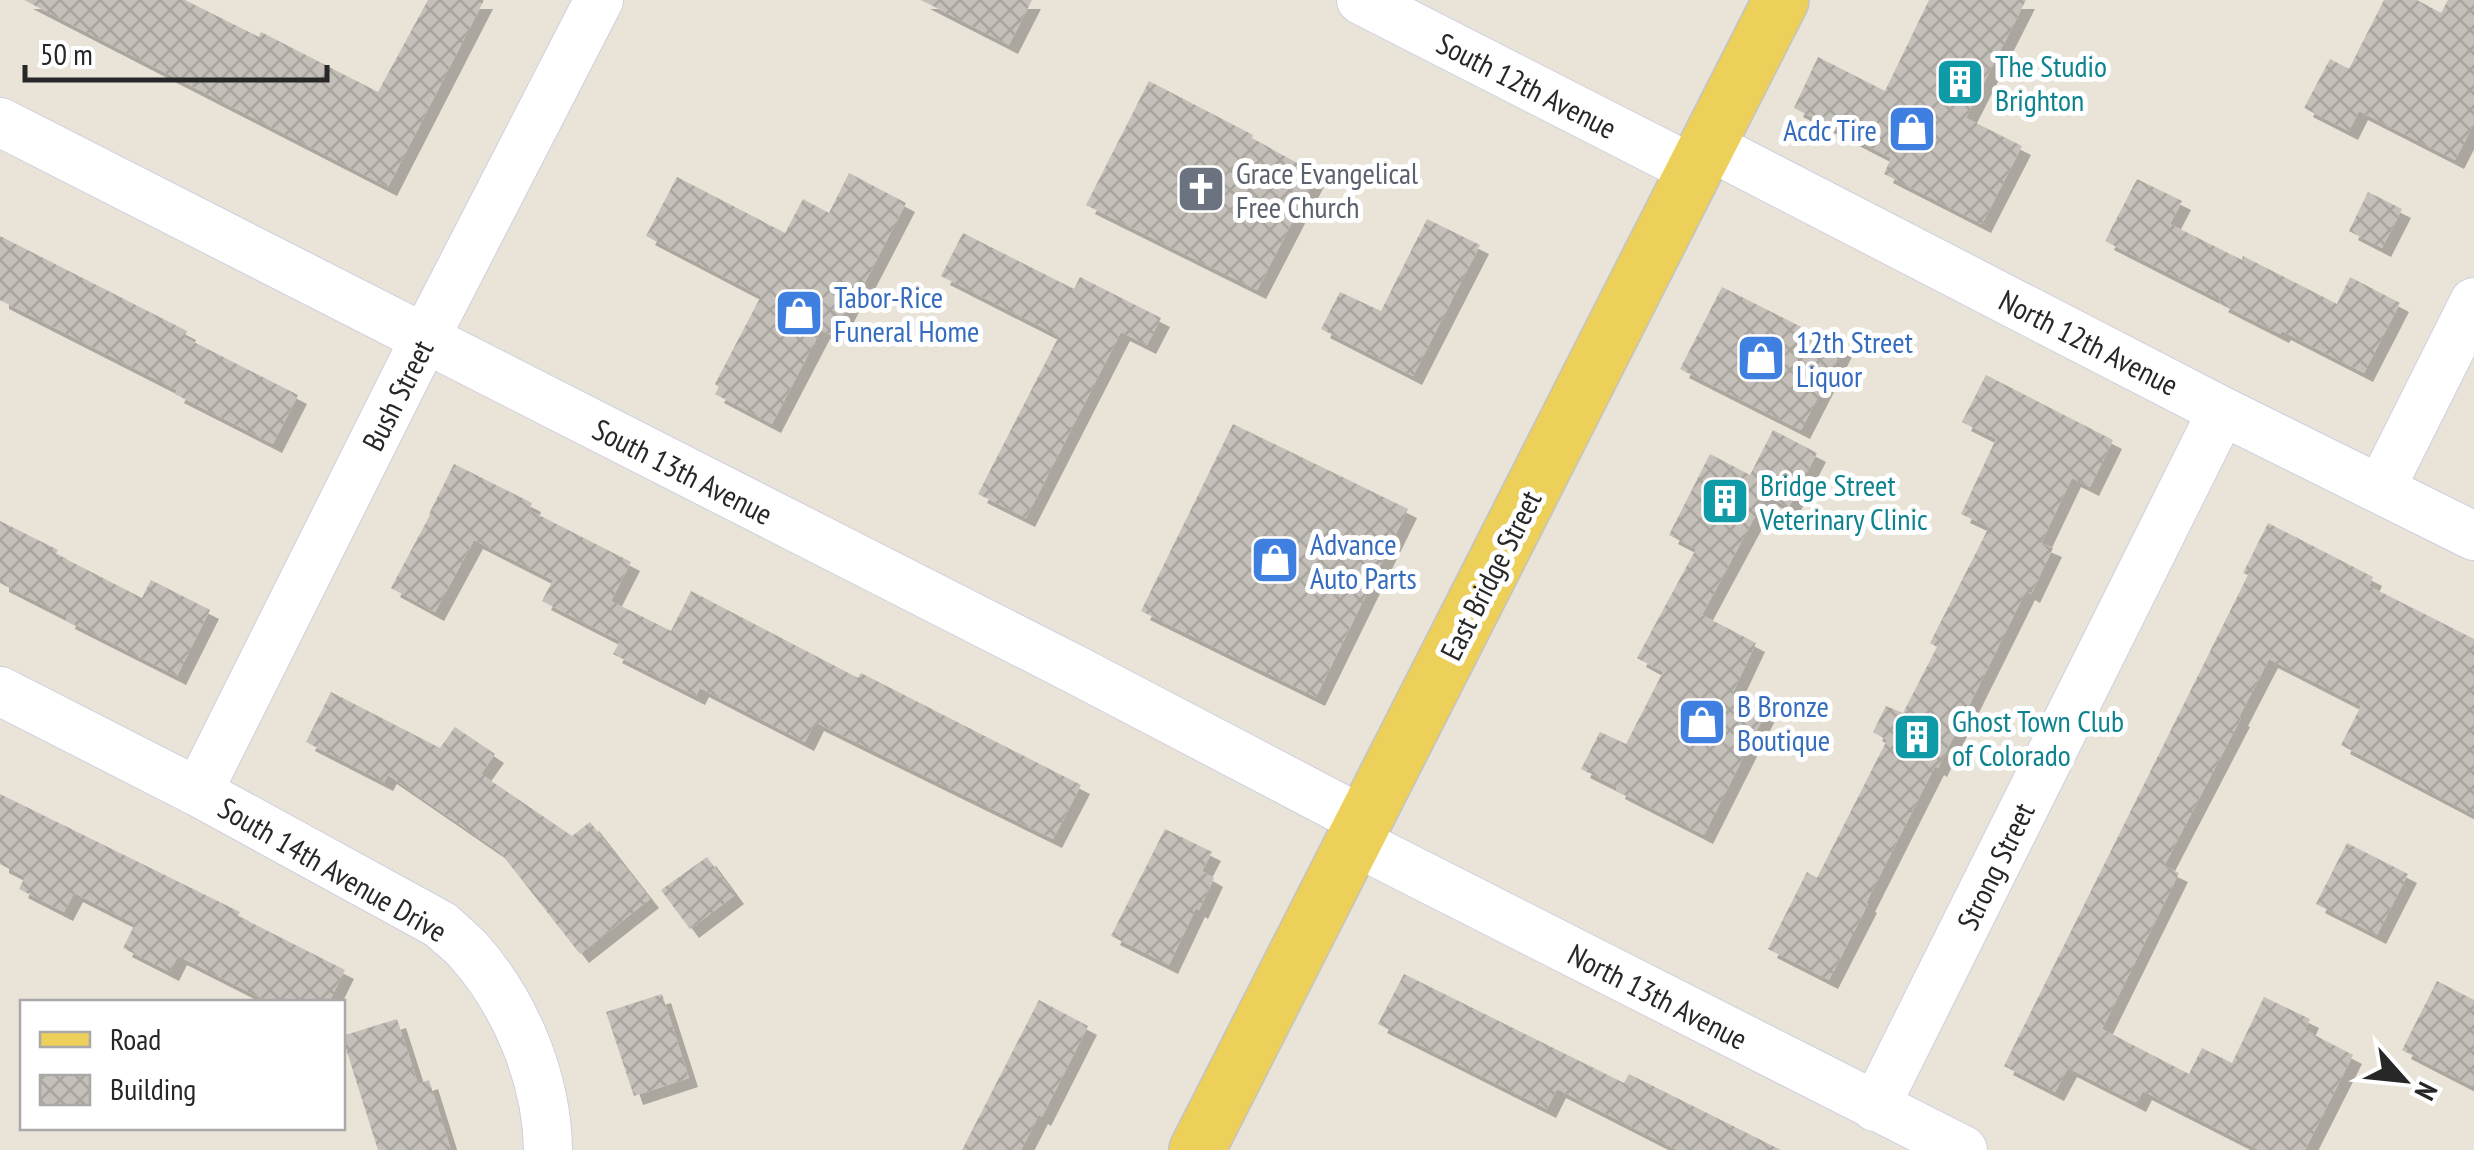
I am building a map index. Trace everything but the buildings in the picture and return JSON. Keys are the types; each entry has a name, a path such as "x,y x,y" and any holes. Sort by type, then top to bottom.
{"main road":[{"name":"East Bridge Street","path":"1198,1150 1781,0"}],"street":[{"name":"Bush Street","path":"198,792 599,0"},
{"name":"South 12th Avenue","path":"1361,0 1700,158"},
{"name":"South 13th Avenue","path":"0,122 1078,671 1360,831"},
{"name":"North 12th Avenue","path":"1700,158 2474,536"},
{"path":"2381,488 2474,302"},
{"name":"Strong Street","path":"1898,1128 2222,411"},
{"name":"South 14th Avenue Drive","path":"0,691 198,792 441,925 469,951 500,994 523,1038 542,1100 548,1150"},
{"name":"North 13th Avenue","path":"1360,831 1898,1128 1962,1150"}],"place":[{"name":"The Studio Brighton","path":"1960,82"},
{"name":"Acdc Tire","path":"1912,129"},
{"name":"Grace Evangelical Free Church","path":"1201,189"},
{"name":"Tabor-Rice Funeral Home","path":"799,313"},
{"name":"12th Street Liquor","path":"1761,358"},
{"name":"Bridge Street Veterinary Clinic","path":"1725,501"},
{"name":"Advance Auto Parts","path":"1275,560"},
{"name":"B Bronze Boutique","path":"1702,722"},
{"name":"Ghost Town Club of Colorado","path":"1917,737"}]}
